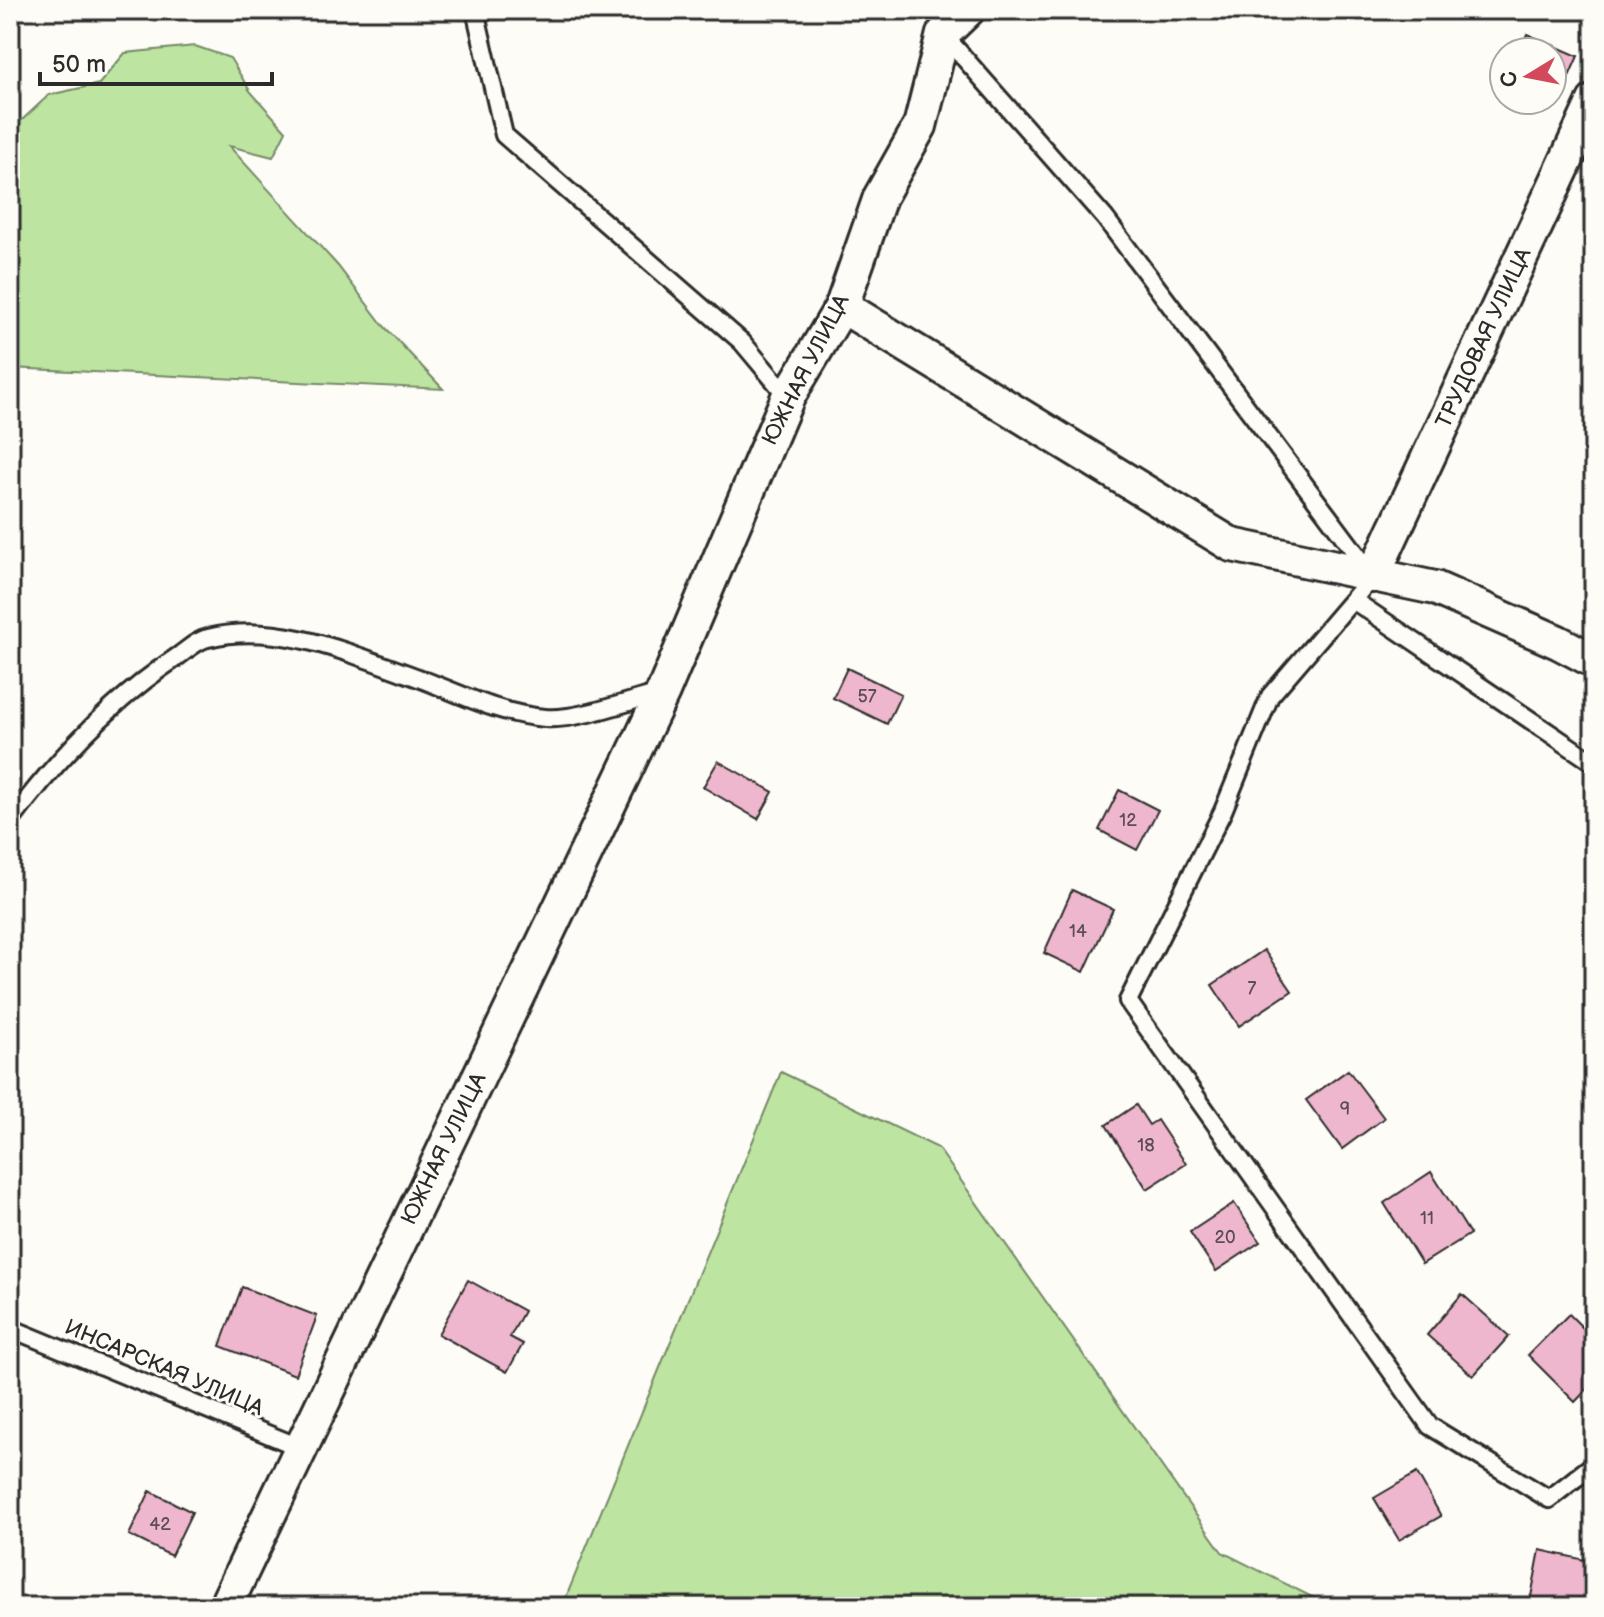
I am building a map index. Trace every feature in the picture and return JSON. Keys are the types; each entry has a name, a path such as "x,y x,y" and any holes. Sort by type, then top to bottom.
{"street":[{"path":"943,34 968,10"},
{"name":"ЮЖНАЯ УЛИЦА","path":"225,1607 663,692 788,397 842,306 880,197 920,126 943,34"},
{"name":"ТРУДОВАЯ УЛИЦА","path":"1363,588 1594,101"},
{"path":"842,306 1232,545 1363,588 1435,588 1594,661"}],"lane":[{"path":"475,10 504,135 742,342 788,397"},
{"path":"943,34 1105,218 1363,588 1594,763"},
{"path":"1363,588 1270,696 1223,811 1128,1001 1430,1426 1549,1499 1594,1464"},
{"path":"10,822 43,778 96,721 156,671 205,638 248,633 305,639 415,677 499,711 548,719 599,710 663,692"},
{"name":"ИНСАРСКАЯ УЛИЦА","path":"10,1328 301,1448"}],"green space":[{"path":"195,46 230,58 250,91 286,131 273,157 229,146 338,266 383,325 443,389 10,368 10,116 22,120 49,95 99,84 125,53"},
{"path":"781,1072 938,1148 1222,1552 1332,1607 562,1607"}],"building":[{"path":"1568,52 1578,56 1568,79"},
{"path":"847,668 901,694 887,724 833,698"},
{"path":"718,761 773,792 758,819 703,787"},
{"path":"1119,790 1158,810 1137,850 1099,830"},
{"path":"1072,890 1113,909 1084,972 1044,953"},
{"path":"1264,950 1292,991 1239,1026 1212,985"},
{"path":"1348,1070 1384,1118 1342,1149 1306,1100"},
{"path":"1136,1105 1149,1125 1157,1120 1186,1164 1147,1189 1106,1125"},
{"path":"1431,1172 1470,1234 1422,1264 1384,1203"},
{"path":"1234,1203 1260,1242 1216,1271 1190,1232"},
{"path":"468,1280 524,1311 510,1337 523,1344 507,1372 438,1334"},
{"path":"242,1287 317,1316 295,1375 220,1346"},
{"path":"1462,1294 1509,1336 1473,1376 1427,1335"},
{"path":"1569,1314 1594,1339 1594,1382 1575,1402 1528,1355"},
{"path":"1417,1473 1441,1516 1399,1540 1374,1498"},
{"path":"150,1491 192,1512 171,1556 129,1535"},
{"path":"1540,1550 1594,1562 1589,1607 1529,1607"}]}
